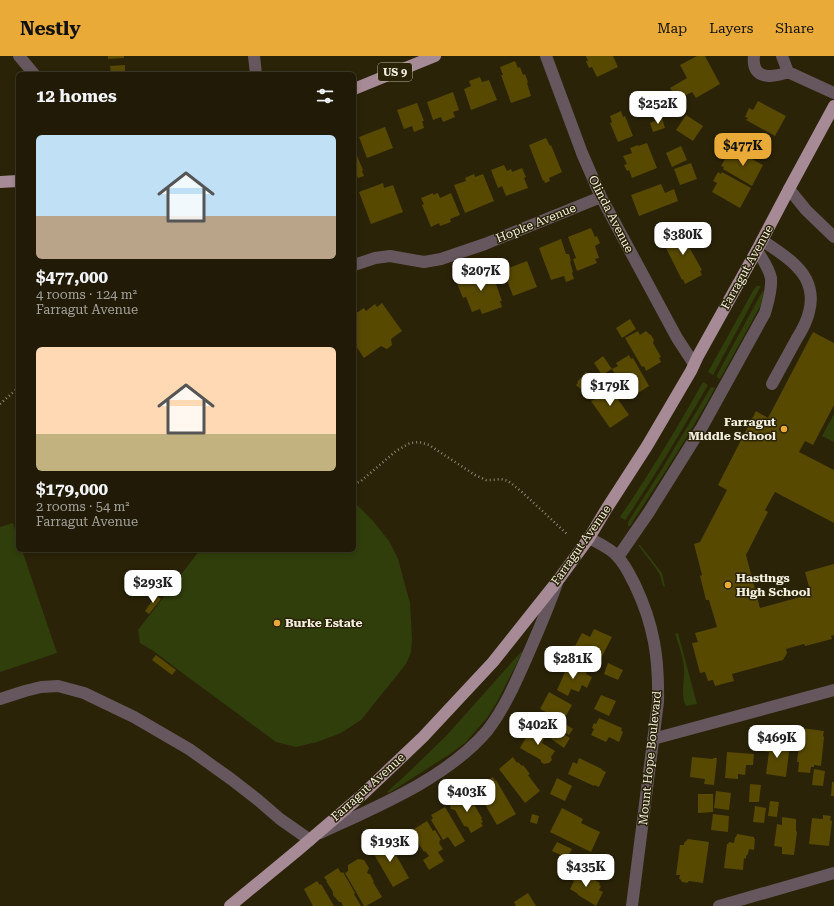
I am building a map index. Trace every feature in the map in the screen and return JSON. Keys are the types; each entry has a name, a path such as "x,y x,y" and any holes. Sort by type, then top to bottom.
{"main road":[{"name":"US 9","path":"356,88 435,56"},
{"name":"Farragut Avenue","path":"230,906 313,838 361,796 423,737 493,662 559,579 589,538 647,446 694,364 834,106"},
{"path":"0,182 16,181"}],"street":[{"path":"19,56 32,72"},
{"path":"254,56 256,72"},
{"name":"Olinda Avenue","path":"546,56 582,153 601,197 677,338 694,364"},
{"path":"754,56 756,69 764,76 779,75 788,72 834,92"},
{"path":"782,56 788,72"},
{"path":"789,189 806,210 834,237"},
{"name":"Hopke Avenue","path":"356,264 376,258 390,256 424,262 442,259 485,244 601,197"},
{"path":"759,245 784,255 799,270 805,278 811,301 809,314 802,329 772,384"},
{"path":"618,557 649,512 702,427 765,313 770,294 771,278 759,245"},
{"name":"Mount Hope Boulevard","path":"589,538 618,557 631,577 644,605 655,642 658,702 632,906"},
{"path":"0,699 41,687 58,686 84,693 134,717 189,749 242,787 280,819 313,838 384,804 435,775 476,742 487,730 503,707 513,688 547,612 559,579"},
{"path":"653,739 834,690"},
{"path":"719,906 834,873"}],"path":[{"path":"0,404 16,390"},
{"path":"356,483 361,481 396,451 410,443 419,442 429,445 475,475 486,480 501,479 508,481 568,535"}],"green space":[{"path":"757,286 761,286 713,375 708,372"},
{"path":"763,290 763,301 720,379 717,375"},
{"path":"703,382 708,385 658,470 625,520 620,517 663,450"},
{"path":"711,387 715,388 695,423 630,526 628,526 628,522 662,469"},
{"path":"834,414 834,442 822,436"},
{"name":"Burke Estate","path":"356,504 373,521 389,541 398,559 410,603 412,639 411,652 406,664 361,720 341,733 317,742 296,747 276,742 155,652 140,643 138,630 198,552 356,552"},
{"path":"13,523 16,533 16,552 23,552 57,653 0,672 0,527"},
{"path":"638,545 640,545 662,573 665,587 663,586 660,575 655,567"},
{"path":"678,633 697,704 686,706 684,702 683,664 681,651 675,634"},
{"path":"521,652 522,653 497,702 487,718 465,743 389,793 387,792 447,735"}],"building":[{"path":"108,56 124,56 124,58 108,59"},
{"path":"586,56 613,56 618,67 597,77 592,67 589,68 586,61 588,61"},
{"path":"697,56 705,56 720,84 696,98 692,92 677,100 670,88 687,78 680,65"},
{"path":"515,61 518,68 520,67 523,75 525,74 531,96 511,103 501,75 503,75 500,67"},
{"path":"125,65 125,72 111,72 110,66"},
{"path":"480,77 482,82 489,80 497,100 471,110 464,89 471,86 469,81"},
{"path":"453,92 459,110 453,112 455,117 443,122 441,117 433,120 427,102"},
{"path":"758,101 786,116 775,136 746,120 748,118 745,117 749,108 753,110"},
{"path":"417,103 424,121 422,121 424,128 414,132 412,126 404,129 397,110"},
{"path":"621,111 623,117 625,116 633,136 618,142 610,123 612,122 610,116"},
{"path":"686,115 703,126 693,141 676,130"},
{"path":"662,118 665,128 653,132 650,123"},
{"path":"385,127 393,148 367,158 359,137"},
{"path":"546,138 550,146 551,145 562,172 549,178 550,181 545,183 529,145"},
{"path":"647,143 657,168 632,178 629,170 627,171 624,165 627,164 623,156 632,153 630,148"},
{"path":"681,146 687,160 672,167 666,153"},
{"path":"735,150 763,165 752,186 723,169 724,167 721,166 726,157 730,159"},
{"path":"356,153 364,176 358,178 356,174"},
{"path":"691,163 697,179 680,185 674,169"},
{"path":"504,165 507,171 511,169 512,172 522,168 526,177 524,178 528,188 506,196 502,186 498,188 491,170"},
{"path":"718,172 721,174 722,172 751,188 740,208 712,192 717,183 713,181"},
{"path":"474,174 475,177 483,174 494,201 465,213 454,185 466,181 465,178"},
{"path":"383,183 384,188 393,185 403,212 371,224 359,192"},
{"path":"661,184 665,193 674,189 678,201 639,216 631,195"},
{"path":"433,193 433,195 438,193 440,198 451,193 460,215 450,219 451,222 440,226 439,223 431,227 422,205 424,204 421,198"},
{"path":"591,228 595,237 597,236 600,243 595,246 599,258 595,259 597,263 577,271 573,259 576,258 568,237"},
{"path":"685,228 693,244 688,246 702,270 700,271 702,275 685,284 664,244 672,240 670,236"},
{"path":"561,239 566,254 569,254 574,279 566,282 564,276 551,280 539,248"},
{"path":"527,261 537,287 513,296 503,270"},
{"path":"487,269 489,274 492,273 502,301 500,301 502,307 482,314 480,309 472,312 466,297 463,298 456,281"},
{"path":"382,303 402,331 391,339 392,345 387,349 381,346 364,358 356,346 356,312 364,308 366,311 375,304 377,307"},
{"path":"630,319 636,329 622,338 616,328"},
{"path":"638,331 640,335 646,331 651,335 654,340 653,343 661,357 659,358 661,362 646,371 644,366 642,367 625,338"},
{"path":"813,332 834,343 834,405 813,445 805,441 799,452 834,470 834,523 775,492 765,510 768,512 746,555 760,608 811,594 805,572 834,564 834,635 831,636 832,639 786,649 787,653 783,660 732,674 734,681 715,686 713,680 708,681 705,672 700,673 692,643 698,642 695,633 717,627 709,600 706,600 700,576 702,575 694,544 700,542 727,490 718,485 756,411 768,418"},
{"path":"629,355 631,359 633,358 649,386 629,399 612,369 618,366 616,363"},
{"path":"603,356 612,369 602,375 594,363"},
{"path":"586,372 596,382 593,385 591,383 586,390 585,389 583,391 576,385"},
{"path":"608,385 629,415 610,428 591,401 597,398 595,395"},
{"path":"156,595 161,599 149,614 145,611"},
{"path":"594,629 612,637 599,662 601,663 597,671 568,656 573,645 575,646 582,633 590,637"},
{"path":"156,655 176,670 172,675 152,660"},
{"path":"608,663 623,670 618,680 604,674"},
{"path":"566,664 587,673 586,674 592,677 587,688 582,685 579,692 571,689 568,696 557,690 565,672 563,671"},
{"path":"549,692 572,705 563,721 540,709"},
{"path":"601,695 616,701 609,716 594,709"},
{"path":"599,718 622,728 621,730 623,732 619,742 609,737 606,742 591,735 594,729 592,728 594,723 596,724"},
{"path":"561,721 573,729 569,735 557,727"},
{"path":"532,727 546,735 542,743 555,751 551,757 552,760 549,763 544,764 541,760 520,748"},
{"path":"801,728 824,731 821,766 814,765 814,767 811,767 810,773 798,772 799,762 797,762"},
{"path":"556,729 570,738 564,748 550,738"},
{"path":"770,742 790,744 786,777 766,774 769,752 763,751 764,745 770,745"},
{"path":"727,752 754,754 753,765 746,765 745,775 738,774 738,779 725,778"},
{"path":"513,757 517,763 518,762 522,766 523,765 530,774 528,775 540,791 525,803 499,769"},
{"path":"692,757 717,758 714,785 704,784 705,779 690,777"},
{"path":"579,758 606,772 599,787 568,774 573,762 577,764"},
{"path":"814,769 825,771 823,786 812,785"},
{"path":"493,777 516,814 497,825 480,796 476,796 475,793 476,788"},
{"path":"557,778 572,786 565,801 550,794"},
{"path":"832,782 834,782 834,796 831,796"},
{"path":"750,784 761,785 759,802 749,802"},
{"path":"716,791 731,793 729,810 714,808"},
{"path":"464,793 466,797 469,796 483,822 481,823 483,826 471,833 468,827 464,826 455,810 451,809 450,806 452,803 451,801"},
{"path":"698,794 713,794 713,812 698,813"},
{"path":"770,801 779,802 777,817 768,816"},
{"path":"755,806 766,808 764,823 753,822"},
{"path":"445,807 465,841 455,847 448,837 443,840 431,820 433,818 431,815"},
{"path":"562,808 583,819 581,823 600,832 591,852 550,832"},
{"path":"532,814 539,816 537,824 530,822"},
{"path":"713,814 729,816 728,832 711,830"},
{"path":"823,815 831,816 830,820 832,821 829,846 809,844 812,818 823,819"},
{"path":"782,817 796,819 797,832 794,855 782,854 782,847 774,846 777,824 782,825"},
{"path":"427,821 441,840 439,843 443,849 438,852 444,861 429,870 423,860 429,856 425,851 424,852 411,831"},
{"path":"737,834 754,837 755,839 754,850 749,849 746,859 744,858 743,870 724,868 727,844 729,842 734,843"},
{"path":"387,839 409,878 393,887 371,849 377,846 375,843 381,840 382,842"},
{"path":"688,839 709,842 703,883 689,881 687,883 682,882 679,879 680,875 676,875 680,845 684,845"},
{"path":"557,842 572,849 567,858 552,851"},
{"path":"358,859 364,860 369,868 367,873 370,874 382,897 366,906 364,906 345,873 348,871 348,865"},
{"path":"338,868 341,873 343,872 361,906 343,906 341,902 339,902 333,895 333,892 324,877"},
{"path":"574,871 578,874 579,871 600,883 599,885 601,886 599,890 603,892 596,906 570,889 574,881 570,879"},
{"path":"317,881 320,885 321,884 334,906 313,906 304,889"},
{"path":"528,893 536,906 516,906 514,902"}],"place":[{"name":"Farragut Middle School","path":"784,429"},
{"name":"Hastings High School","path":"728,585"},
{"name":"Burke Estate","path":"277,623"}]}
